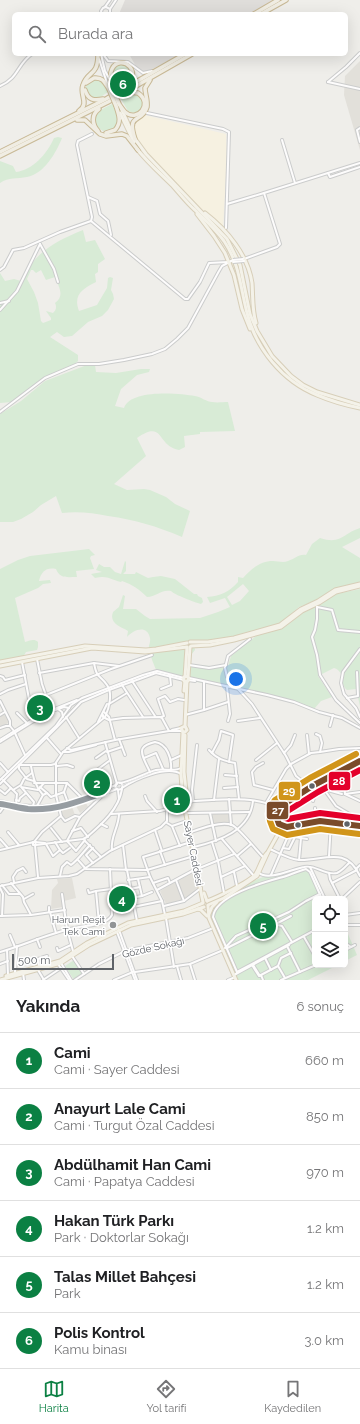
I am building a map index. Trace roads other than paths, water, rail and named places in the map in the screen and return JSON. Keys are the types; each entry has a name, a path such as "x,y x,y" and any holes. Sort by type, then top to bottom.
{"highway":[{"path":"257,12 278,0"},
{"path":"265,12 286,0"},
{"path":"68,118 84,106 85,101 82,89 83,85 85,80 96,70 98,56"},
{"path":"135,139 132,125 146,108 146,84 159,71 181,56"},
{"path":"0,156 57,128 188,56"},
{"path":"107,101 97,110 93,118 95,127 101,133 109,134 116,130 120,119 118,105 111,88 110,76 114,66 120,63 128,65 132,70 132,79 122,93"},
{"path":"107,101 96,101 89,98 85,92 85,86 88,80 97,78 104,81 111,88"},
{"path":"118,105 125,112 132,115 138,114 144,107 143,98 138,93 133,91 122,93"},
{"path":"0,152 68,118 107,101"},
{"path":"57,128 83,119 100,134 106,136 122,134 127,136 138,150"}],"main road":[{"path":"118,105 135,139 146,154 224,240 234,256 238,266 247,312 252,328 261,347 278,368 302,388 329,400 360,408"},
{"path":"118,105 130,136 138,150 150,165 227,239 240,265 250,314 257,331 272,356 290,376 317,392 360,405"},
{"path":"194,207 211,218 224,232 244,260 248,268 251,282 257,331"},
{"path":"194,207 223,250 235,279 246,321 257,338"},
{"path":"0,666 22,659 37,658 92,648 145,652 199,646 234,640 281,626 302,610 315,606 336,592 360,585"},
{"path":"0,662 85,646 146,650 188,642 208,642 234,638 280,624 301,609 318,601 335,590 360,585"},
{"path":"186,803 183,729 189,655 188,642"},
{"path":"189,655 193,649 199,646"},
{"path":"186,803 181,768 184,700 189,647"},
{"path":"288,802 280,810 278,822 282,826 290,827 315,822 354,824 360,826"},
{"name":"Sayer Caddesi","path":"186,803 197,869 206,904"},
{"name":"Sayer Caddesi","path":"186,803 191,842 206,904"},
{"path":"280,810 281,817 286,822 298,825"},
{"path":"208,917 212,907 221,899 259,874 269,850 282,826 286,822"},
{"path":"0,979 59,963 89,945 130,925 198,909 255,877 263,857 269,850"},
{"path":"0,979 15,972 39,969 60,961 73,951 110,931 137,921 166,917 221,899"},
{"path":"206,904 212,929 234,976"},
{"path":"198,909 202,910 208,917 234,976"}],"street":[{"path":"101,12 110,0"},
{"path":"105,7 110,9 116,0"},
{"path":"360,53 328,82 360,89"},
{"path":"0,86 15,76 22,63 30,56"},
{"path":"98,56 101,68 111,88"},
{"path":"102,56 105,71 111,88"},
{"path":"104,56 108,61 128,62 143,73 159,71"},
{"path":"147,113 228,131 226,228"},
{"path":"360,128 357,130 360,142"},
{"path":"92,134 78,141 77,145 88,197 91,221 186,299 188,299 198,286 209,263 244,260 280,244 264,193"},
{"path":"282,140 295,184"},
{"path":"227,204 360,163"},
{"path":"328,173 330,177 360,167"},
{"path":"88,197 97,201 100,215 108,221 111,236"},
{"path":"0,270 4,267 13,250 24,248 60,232 91,221"},
{"path":"40,242 53,267 58,282"},
{"path":"0,310 18,289 40,242"},
{"path":"0,412 44,378 78,364 96,364 117,361 152,354 165,349 188,328 217,273 222,266 228,262"},
{"path":"0,303 9,301"},
{"path":"360,632 338,630 332,610 315,606 317,618 312,637 320,675 336,700 360,723"},
{"path":"250,639 228,656 226,665 227,677 230,682 240,689 252,704 291,764 296,776 310,787"},
{"path":"360,650 346,667 342,678 343,691 356,708 360,717"},
{"path":"46,695 97,674 152,655"},
{"path":"37,658 39,673 51,710"},
{"path":"22,659 33,720"},
{"path":"39,673 94,663 119,666"},
{"path":"18,764 31,766 51,765 56,762 67,748 98,722 104,715 109,704 109,689 108,685 97,674 94,663"},
{"path":"188,665 209,668 226,665"},
{"path":"0,784 25,755 82,702 143,675 158,671 186,679"},
{"path":"347,698 358,696 357,672"},
{"path":"28,724 51,710 82,698 158,673 280,698 319,712 342,718 360,728"},
{"path":"0,676 5,680 25,675"},
{"path":"161,688 171,685 170,676"},
{"path":"132,681 155,716"},
{"path":"204,682 204,710"},
{"path":"0,694 26,684"},
{"path":"122,685 143,717"},
{"path":"226,687 230,714 228,722"},
{"path":"109,704 127,693"},
{"path":"161,717 164,716 158,699 165,696 170,702 179,699 184,700"},
{"path":"0,780 47,738 65,717 72,704 82,698"},
{"path":"104,715 109,700"},
{"path":"0,702 25,755"},
{"path":"185,715 228,702"},
{"path":"64,705 72,704 76,707"},
{"path":"0,741 57,709 64,707 73,710"},
{"path":"57,709 61,711 79,738"},
{"path":"0,715 5,712"},
{"path":"17,712 28,724"},
{"path":"104,715 109,720 114,740"},
{"path":"104,715 109,720"},
{"path":"330,726 333,715"},
{"path":"109,720 120,718 161,717"},
{"path":"161,717 169,731"},
{"path":"238,721 261,718"},
{"path":"0,728 10,726"},
{"path":"67,748 71,750 119,739 183,729"},
{"path":"212,754 219,740 221,731 233,735 228,762"},
{"path":"316,734 320,736 322,743 320,752"},
{"path":"284,753 291,745 295,735"},
{"path":"307,735 309,754"},
{"path":"47,738 62,753"},
{"path":"119,739 125,755"},
{"path":"62,753 105,742"},
{"path":"105,742 106,751 118,784 118,800"},
{"path":"150,772 142,751 143,748 156,742 165,748 171,760 171,770"},
{"path":"256,760 277,743"},
{"path":"193,801 192,790 197,745"},
{"path":"96,758 106,751 122,747"},
{"path":"266,803 286,769 291,764 309,754 339,749 360,748"},
{"path":"209,750 219,759 235,763 239,799"},
{"path":"144,758 156,753 163,769"},
{"path":"171,760 182,755"},
{"path":"214,800 219,759"},
{"path":"104,790 97,770 109,760"},
{"path":"288,802 310,787 360,761"},
{"path":"56,762 56,795 61,816 65,821 75,816 80,817"},
{"path":"0,763 8,772"},
{"path":"263,763 256,767 252,772 254,785 273,790"},
{"path":"18,764 19,769 27,779 34,782 67,783 82,799"},
{"path":"56,766 68,765 73,767"},
{"path":"31,766 34,782 43,796"},
{"path":"0,801 33,806 68,803 127,782 150,772 163,769 178,770 181,768"},
{"path":"0,804 30,810 59,808 80,803 122,788 127,784 158,772 176,772 181,774"},
{"path":"339,772 344,780 344,794"},
{"path":"20,787 26,778 32,773"},
{"path":"225,775 237,776"},
{"path":"3,780 17,794 16,804"},
{"path":"38,790 44,783"},
{"path":"67,783 64,792 68,803"},
{"path":"118,784 123,786 122,788"},
{"path":"87,785 93,794"},
{"path":"315,785 344,794 360,801"},
{"path":"313,801 315,785"},
{"path":"20,787 34,802 33,806"},
{"path":"13,790 20,787 38,790"},
{"path":"40,787 51,797 64,792"},
{"path":"224,788 238,787"},
{"path":"0,790 4,794 11,788"},
{"path":"67,841 76,850 84,840 111,814 122,788"},
{"path":"323,788 336,806 351,815 360,818"},
{"path":"344,794 360,792"},
{"path":"16,800 19,801 20,798 26,793"},
{"path":"37,806 43,796 47,793"},
{"path":"67,841 80,817 105,793"},
{"path":"145,796 147,801 157,812"},
{"path":"229,799 231,825"},
{"path":"111,814 157,812 193,801 229,799 266,803 280,810"},
{"path":"194,847 222,839 238,829 250,812 253,801"},
{"path":"0,812 5,805"},
{"path":"315,808 315,822"},
{"path":"1,886 38,878 75,875 112,850 161,827 166,823 168,817 167,810"},
{"path":"188,813 250,812"},
{"path":"210,813 216,841"},
{"path":"112,850 112,841 118,825 119,814"},
{"path":"38,878 34,843 42,832 61,816"},
{"path":"172,826 188,821"},
{"path":"329,856 331,822"},
{"path":"166,823 172,826 180,846"},
{"path":"101,824 107,827"},
{"path":"348,833 354,824"},
{"path":"191,832 213,825 231,825 238,829 263,857"},
{"path":"271,875 281,854 290,827"},
{"path":"51,828 62,842"},
{"path":"72,831 81,828 88,836"},
{"path":"155,830 165,865"},
{"path":"355,836 360,830"},
{"path":"8,832 19,845"},
{"path":"288,836 307,839"},
{"path":"283,848 289,849 295,837"},
{"path":"299,860 301,838"},
{"path":"0,839 8,848"},
{"path":"222,839 255,877 288,872 304,867 310,867 329,873 340,872 349,863"},
{"path":"0,850 22,844 84,840 101,857"},
{"path":"55,842 63,853 70,848"},
{"path":"181,980 170,942 164,906 147,870 143,857 191,842"},
{"path":"212,842 218,861 224,894"},
{"path":"46,843 53,856 60,850"},
{"path":"237,856 251,844"},
{"path":"60,876 62,867 67,862 71,865 78,860 81,854 90,845"},
{"path":"123,845 131,898 137,921"},
{"path":"93,848 86,855 93,863"},
{"path":"269,850 299,860 329,856 340,857 356,869 360,876"},
{"path":"157,890 197,869 234,854"},
{"path":"78,860 86,869 147,870 194,856"},
{"path":"332,883 356,869 360,864"},
{"path":"221,877 245,866"},
{"path":"310,867 322,896"},
{"path":"26,872 23,868 17,871 13,877 13,883 23,897 31,915"},
{"path":"225,948 236,936 264,922 289,912 320,894 310,872 307,869 250,887 220,904 213,914 213,917 234,976"},
{"path":"0,952 67,929 106,921 111,917 112,908 110,870"},
{"path":"234,871 237,886"},
{"path":"329,873 329,878 339,896"},
{"path":"259,874 263,876"},
{"path":"128,880 150,877"},
{"path":"153,883 168,878 170,882"},
{"path":"138,879 142,896"},
{"path":"176,879 184,901"},
{"path":"344,896 360,882"},
{"path":"1,886 9,894 20,894"},
{"path":"1,886 1,916 31,915 66,910"},
{"path":"88,890 89,893 96,891 130,891 140,887"},
{"path":"164,906 184,901 201,888"},
{"path":"96,891 99,923"},
{"path":"131,898 152,892"},
{"path":"24,899 33,894"},
{"path":"62,894 66,910 67,929 73,951"},
{"path":"112,908 162,901"},
{"path":"49,906 56,933"},
{"path":"348,915 360,913"},
{"path":"261,930 291,916"},
{"path":"273,925 275,918"},
{"path":"264,922 282,927 292,942"},
{"path":"348,925 360,926"},
{"name":"Gözde Sokağı","path":"75,980 99,964 126,951 188,938 212,929"},
{"path":"118,930 136,980"},
{"path":"234,976 312,932"},
{"path":"228,980 312,932"},
{"path":"10,935 16,947 15,972"},
{"path":"225,948 253,936"},
{"path":"304,937 312,951"},
{"path":"37,939 40,947"},
{"path":"56,948 58,951 71,945"},
{"path":"348,948 354,945"},
{"path":"287,946 300,972"},
{"path":"7,950 8,975"},
{"path":"114,980 134,972 190,964 221,951"},
{"path":"260,975 278,966 281,958 291,953"},
{"path":"47,956 38,959 39,969 44,980 61,968"},
{"path":"72,956 84,974"},
{"path":"265,958 271,970"},
{"path":"0,964 8,961"},
{"path":"59,963 70,980"},
{"path":"59,963 70,980"},
{"path":"190,964 195,980"},
{"path":"252,965 259,976 260,975 264,980"},
{"path":"278,966 285,978"},
{"path":"281,980 312,967"},
{"path":"23,973 24,980"}],"tram line":[{"path":"105,792 152,773"}],"place":[{"name":"Polis Kontrol","path":"123,84"},
{"name":"Abdülhamit Han Cami","path":"40,708"},
{"name":"Anayurt Lale Cami","path":"97,783"},
{"name":"Cami","path":"177,800"},
{"name":"Hakan Türk Parkı","path":"122,899"},
{"name":"Harun Reşit Tek Cami","path":"113,925"},
{"name":"Talas Millet Bahçesi","path":"263,926"}]}
